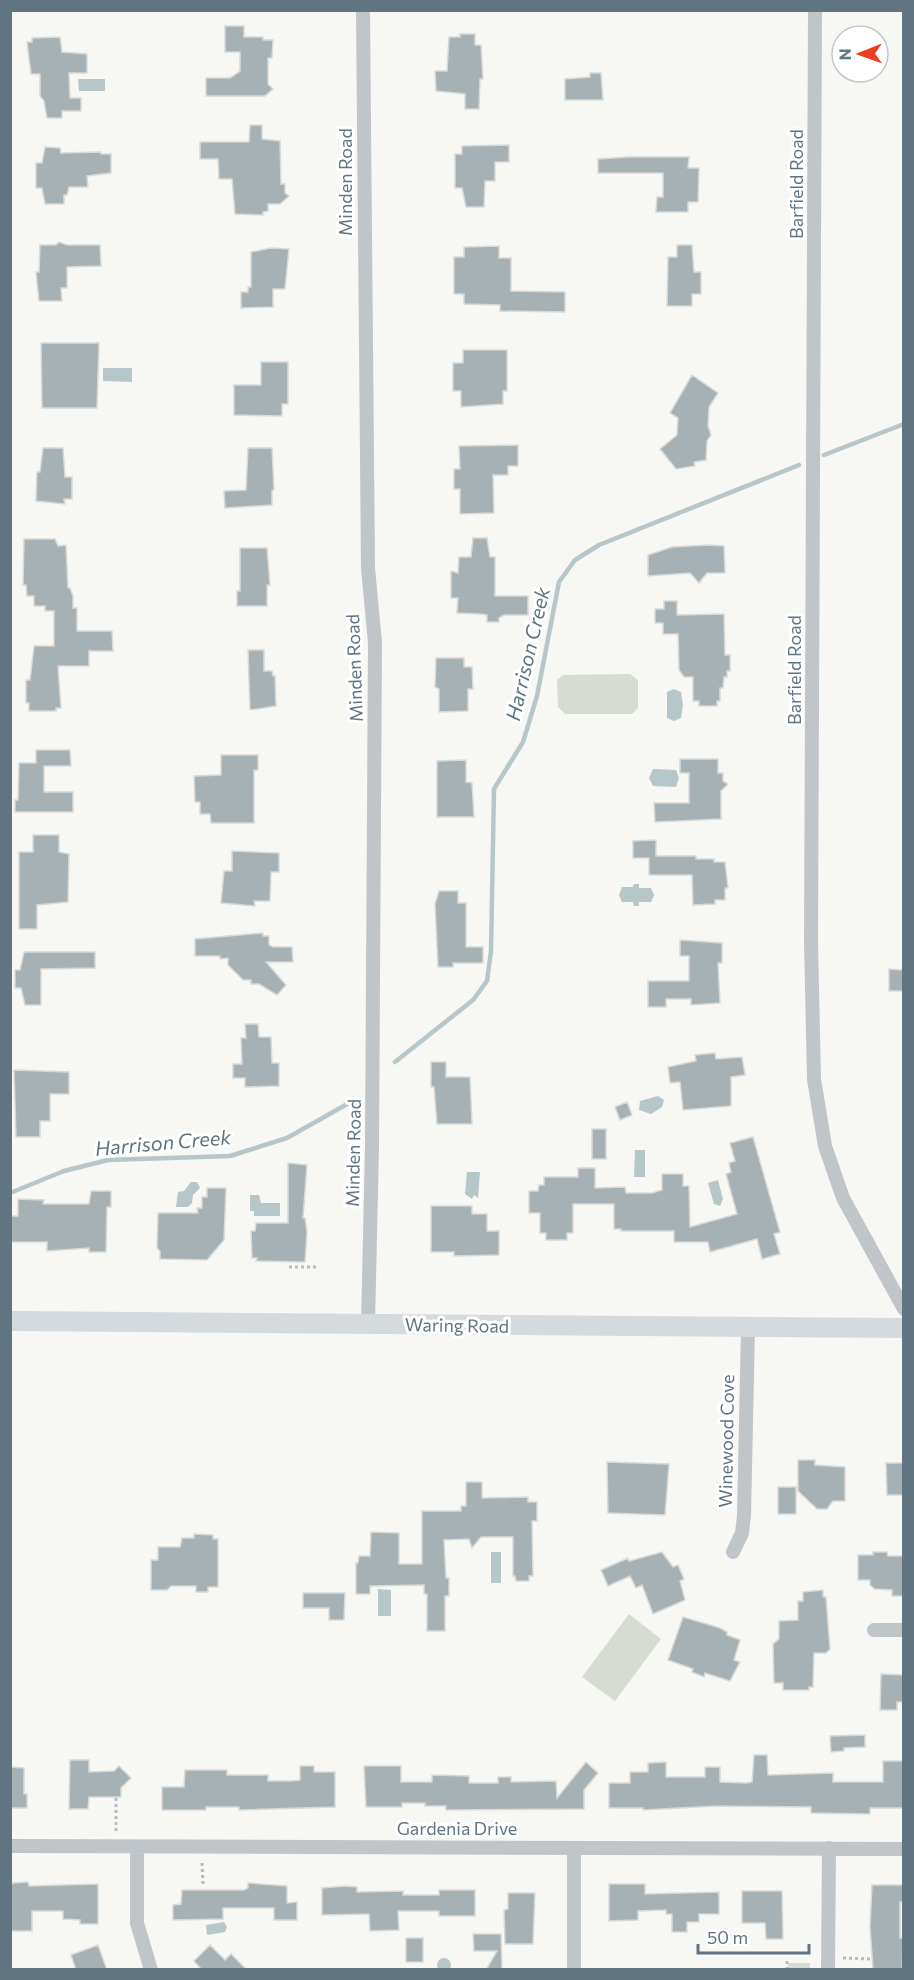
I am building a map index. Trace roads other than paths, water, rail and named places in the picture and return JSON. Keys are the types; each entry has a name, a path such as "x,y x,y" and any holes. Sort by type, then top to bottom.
{"main road":[{"name":"Waring Road","path":"10,1321 903,1328"}],"street":[{"name":"Minden Road","path":"363,10 368,568 375,644 372,1136 368,1324"},
{"name":"Barfield Road","path":"815,10 811,941 814,1079 825,1146 843,1198 903,1309"},
{"name":"Winewood Cove","path":"733,1552 742,1533 744,1516 748,1328"},
{"path":"874,1630 903,1630"},
{"name":"Gardenia Drive","path":"10,1846 903,1849"},
{"path":"137,1847 137,1923 151,1970"},
{"path":"574,1848 574,1970"},
{"path":"828,1970 829,1848"}],"waterway":[{"name":"Harrison Creek","path":"824,455 904,424"},
{"name":"Harrison Creek","path":"395,1062 473,1000 487,981 491,951 494,789 523,742 537,696 559,582 575,560 599,545 799,465"},
{"name":"Harrison Creek","path":"10,1193 64,1171 108,1160 230,1156 287,1138 349,1103"}]}
